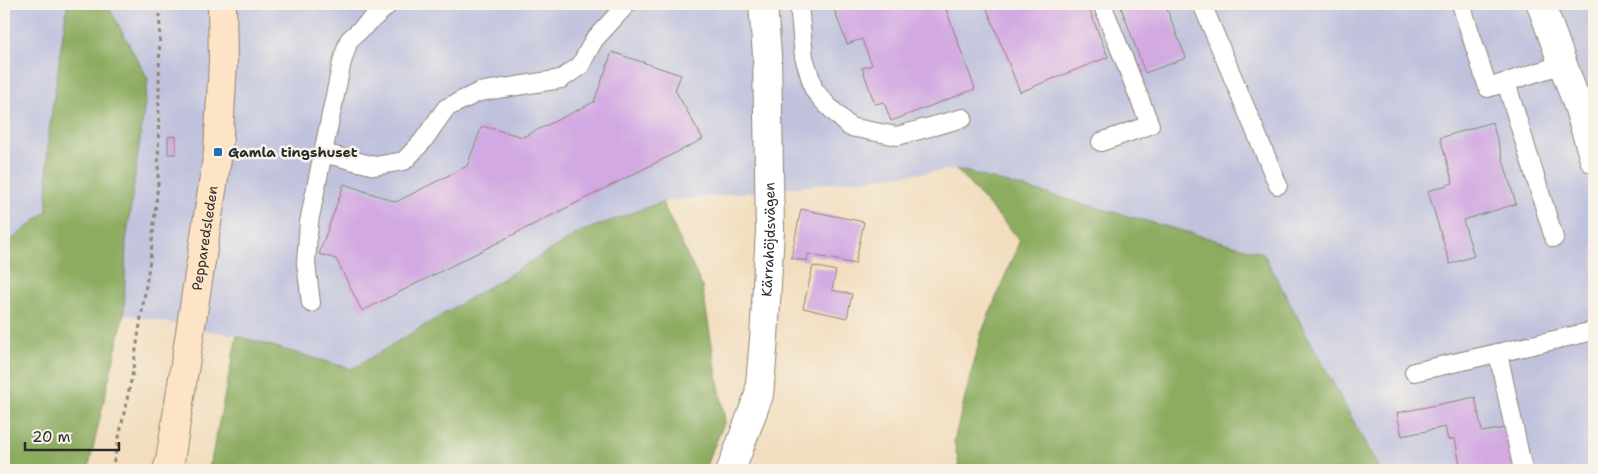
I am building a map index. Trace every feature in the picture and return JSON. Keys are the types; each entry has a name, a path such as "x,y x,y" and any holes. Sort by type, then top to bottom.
{"street":[{"name":"Pepparedsleden","path":"168,470 218,152 223,62 222,4"},
{"name":"Kärrahöjdsvägen","path":"731,470 759,395 764,339 770,230 767,55 763,4"},
{"path":"1541,4 1579,108 1594,159"}],"lane":[{"path":"311,303 306,262 309,222 342,62 349,40 389,4"},
{"path":"322,152 375,166 404,162 422,142 446,108 479,92 561,79 580,66 594,40 627,4"},
{"path":"799,4 804,57 814,90 826,105 850,127 897,136 963,118"},
{"path":"1101,142 1150,125 1102,4"},
{"path":"1202,4 1278,185"},
{"path":"1461,4 1488,88 1563,64"},
{"path":"1506,82 1554,238"},
{"path":"1414,372 1594,331"},
{"path":"1498,353 1523,470"}],"path":[{"path":"112,470 132,376 151,253 158,193 160,4"}],"shaded area":[{"path":"4,4 92,4 67,7 48,139 47,211 4,246"},
{"path":"107,4 1594,4 1594,470 1378,470 1263,253 956,169 662,202 580,232 351,369 237,336 124,314 126,242 148,79"}],"green space":[{"path":"107,4 148,79 126,242 124,314 88,470 4,470 4,246 47,211 48,139 67,6"},
{"path":"956,169 1263,253 1378,470 960,470 954,441 981,334 1020,240"},
{"path":"662,202 702,286 725,421 704,470 209,470 237,336 352,369 580,232"}],"building":[{"path":"832,4 944,4 975,89 891,121 884,102 875,104 862,68 872,65 862,39 847,44"},
{"path":"985,4 1087,4 1108,57 1020,92"},
{"path":"1130,4 1165,4 1186,58 1145,73 1121,7"},
{"path":"612,52 681,75 675,90 703,139 362,311 336,259 319,254 344,184 396,202 467,166 482,126 523,137 594,102"},
{"path":"1492,122 1516,204 1463,220 1474,256 1450,264 1428,191 1453,183 1440,138"},
{"path":"176,136 176,154 168,154 168,137"},
{"path":"801,209 864,222 855,264 808,254 807,261 791,258"},
{"path":"813,266 836,271 832,290 852,294 847,318 803,308"},
{"path":"1475,397 1482,432 1505,428 1514,470 1461,470 1455,439 1448,440 1445,427 1402,436 1397,413"}],"place":[{"name":"Gamla tingshuset","path":"218,152"}]}
